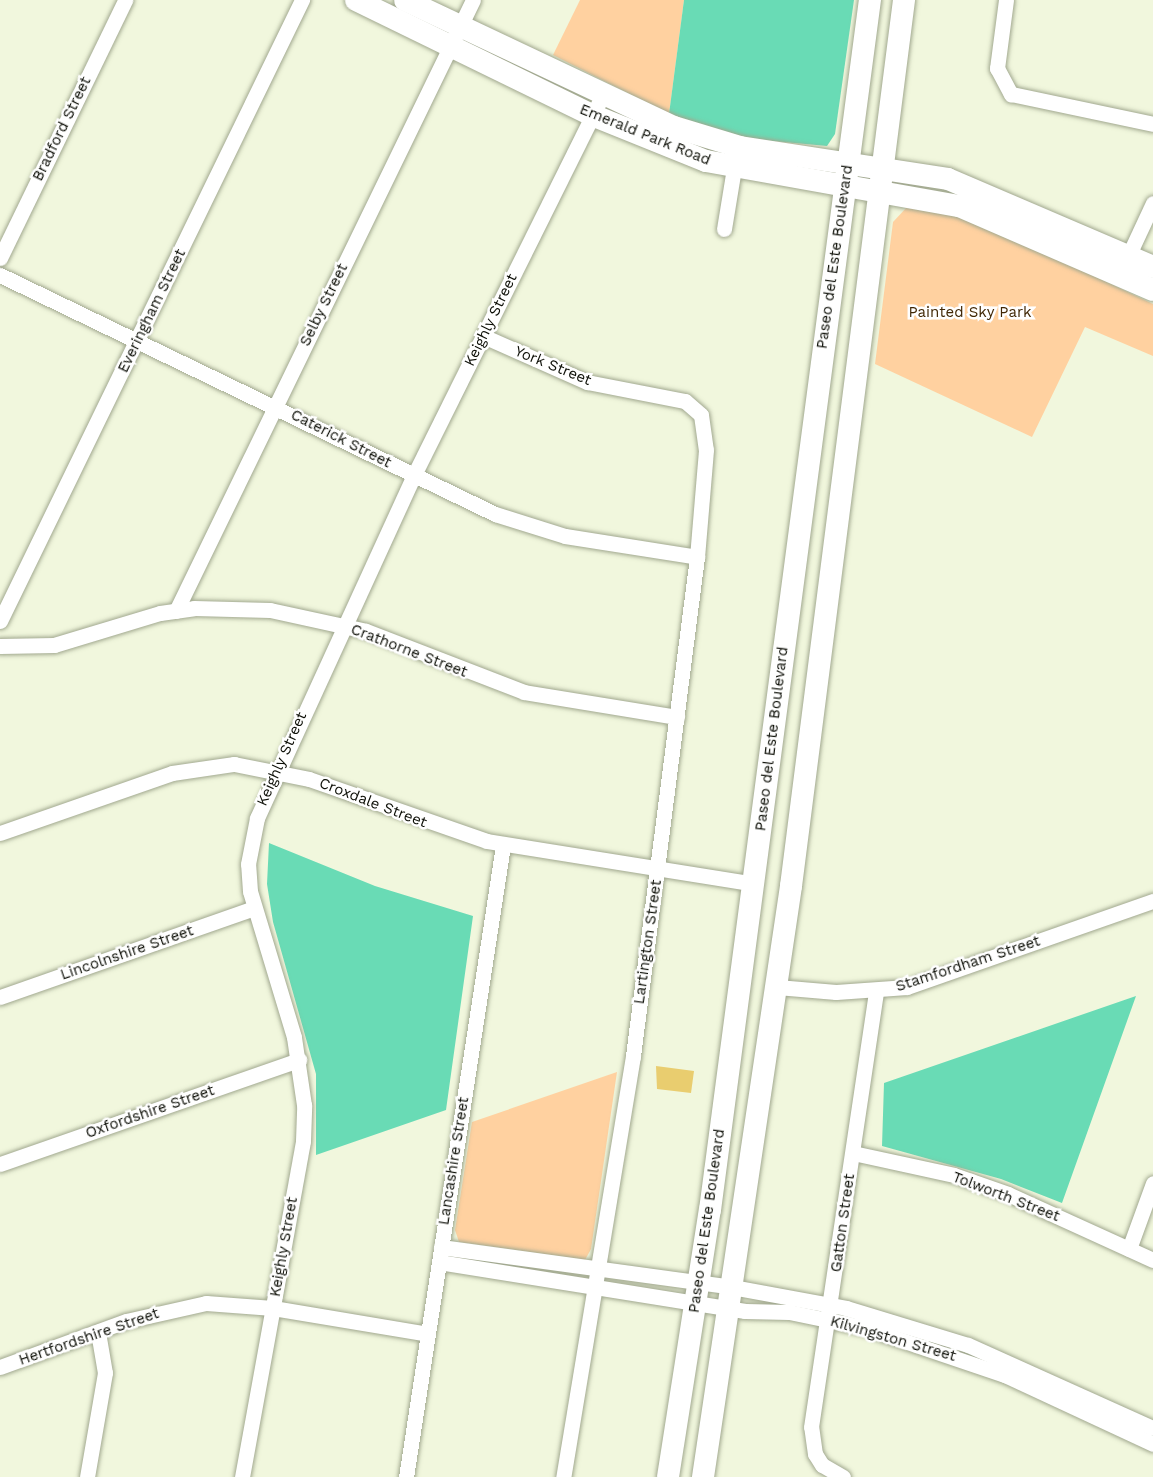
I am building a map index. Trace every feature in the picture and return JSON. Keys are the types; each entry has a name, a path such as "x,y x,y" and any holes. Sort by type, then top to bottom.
{"main road":[{"name":"Emerald Park Road","path":"356,0 454,36 719,142 847,176"},
{"name":"Emerald Park Road","path":"405,0 454,36 592,115 706,161 734,168 881,180 982,213 1124,265 1153,290"},
{"name":"Paseo del Este Boulevard","path":"668,1477 697,1292 754,884 870,0"},
{"path":"703,1477 777,987 904,0"},
{"path":"1124,265 1153,267"}],"street":[{"name":"Bradford Street","path":"0,258 125,0"},
{"name":"Everingham Street","path":"0,621 302,0"},
{"name":"Selby Street","path":"176,611 472,0"},
{"path":"1006,0 997,68 1004,87 1019,99 1153,124"},
{"name":"Keighly Street","path":"242,1477 303,1141 300,1060 254,909 248,864 257,818 276,771 413,477 603,95"},
{"path":"724,229 734,168"},
{"path":"1124,265 1153,203"},
{"name":"Caterick Street","path":"0,275 137,342 276,405 413,477 532,528 612,546 697,557"},
{"name":"York Street","path":"483,336 587,382 671,397 695,406"},
{"name":"Lartington Street","path":"563,1477 658,871 697,557 706,450 701,415 695,406"},
{"name":"Crathorne Street","path":"0,646 54,645 176,611 270,610 344,626 524,692 677,717"},
{"name":"Croxdale Street","path":"0,833 200,766 234,764 276,771 503,845 658,871 754,884"},
{"name":"Lancashire Street","path":"406,1477 503,845"},
{"name":"Stamfordham Street","path":"777,987 876,992 907,987 1153,901"},
{"name":"Lincolnshire Street","path":"0,997 254,909"},
{"name":"Gatton Street","path":"843,1477 822,1465 815,1454 811,1427 830,1313 876,992"},
{"name":"Oxfordshire Street","path":"0,1164 300,1060"},
{"name":"Tolworth Street","path":"853,1153 987,1187 1153,1260"},
{"path":"1129,1249 1153,1183"},
{"name":"Kilvingston Street","path":"440,1254 596,1268 697,1292 830,1313 968,1345 1153,1428"},
{"name":"Kilvingston Street","path":"440,1254 593,1286 697,1292"},
{"name":"Hertfordshire Street","path":"0,1367 166,1310 206,1304 273,1308 428,1334"},
{"name":"Kilvingston Street","path":"830,1313 987,1368 1153,1444"},
{"path":"87,1477 105,1373 98,1332"}],"green space":[{"path":"580,0 684,0 669,114 553,55"},
{"name":"Painted Sky Park","path":"908,206 980,222 1153,304 1153,356 1085,327 1032,437 875,364 893,222"},
{"path":"617,1072 591,1249 585,1260 459,1242 455,1230 472,1122"}],"shaded area":[{"path":"684,0 854,0 835,134 827,146 731,137 669,114"},
{"path":"269,843 375,886 473,916 446,1110 316,1155 316,1074 273,922 267,884"},
{"path":"1136,996 1062,1203 1001,1179 882,1146 884,1083"}],"building":[{"path":"656,1066 694,1071 691,1093 657,1089"}]}
